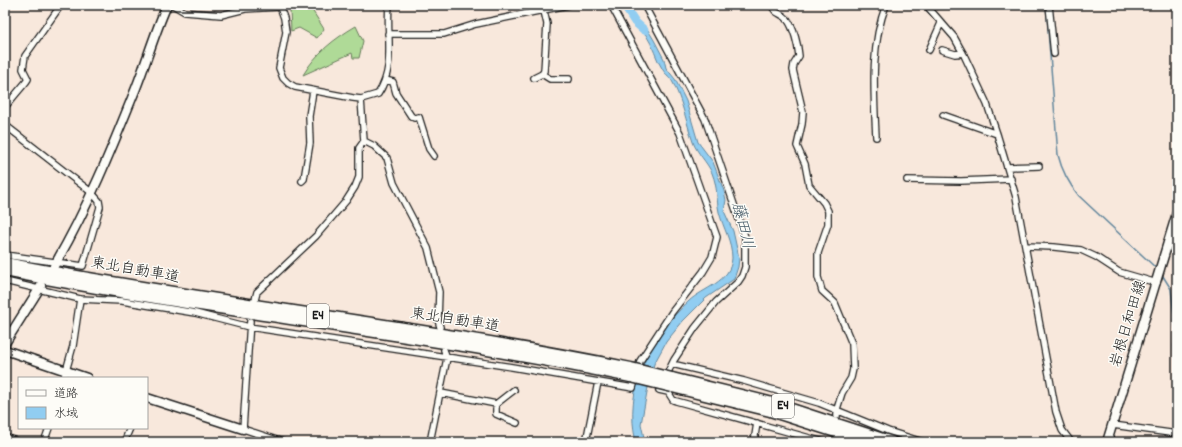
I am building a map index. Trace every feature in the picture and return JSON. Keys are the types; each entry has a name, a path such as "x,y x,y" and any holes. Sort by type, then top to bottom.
{"highway":[{"name":"東北自動車道","path":"5,263 178,294 438,333 780,405 892,442"},
{"name":"東北自動車道","path":"5,271 169,301 631,373"},
{"name":"東北自動車道","path":"672,382 867,442"}],"street":[{"path":"5,107 28,78 23,69 25,56 61,5"},
{"path":"56,264 91,192 136,87 154,34 167,5"},
{"path":"173,5 185,12 221,15 245,9 281,6 286,32 280,73 288,83 295,87 313,91 362,99 378,94 385,80 390,57 388,34 389,5"},
{"path":"234,5 234,12"},
{"path":"388,34 444,34 476,24 568,5"},
{"path":"5,281 80,299 122,301 447,358 633,388 640,361 672,312 703,272 712,257 717,237 680,132 611,5"},
{"path":"644,5 705,119 745,237 745,267 742,276 738,282 716,302 705,315 672,364 659,390 668,392 672,400 824,442"},
{"path":"772,5 774,11 788,20 797,43 799,56 794,64 793,72 801,99 803,119 797,146 805,164 809,185 824,202 828,211 828,224 818,253 818,277 821,288 835,303 852,344 853,369 842,392 837,409 837,416"},
{"path":"876,137 874,62 880,21 886,5"},
{"path":"926,5 954,37 987,104 997,134 1011,179 1026,246 1056,412 1062,430 1071,442"},
{"path":"1049,5 1054,54"},
{"path":"534,78 542,74 544,71 546,24 544,10"},
{"path":"929,50 941,23"},
{"path":"942,50 955,54 963,54"},
{"path":"542,74 550,79 569,79"},
{"path":"385,80 393,82 396,93 411,116 414,118 419,117 429,149 434,156"},
{"path":"302,181 304,180 310,143 309,116 313,91"},
{"path":"255,300 257,292 316,236 346,201 359,177 359,148 364,141 362,99"},
{"path":"943,114 997,134"},
{"path":"5,125 91,192 99,201 100,206 83,266 56,264 5,255"},
{"path":"364,141 374,146 387,158 394,183 428,248 439,292 438,320 440,327"},
{"path":"1007,167 1039,166"},
{"path":"907,180 961,181 1011,179"},
{"name":"岩根日和田線","path":"1107,442 1157,283 1177,213"},
{"path":"1026,246 1081,250 1096,257 1119,272 1157,283"},
{"path":"5,343 39,288"},
{"path":"66,375 73,346 80,299"},
{"path":"243,429 249,324"},
{"path":"5,350 66,375 80,377"},
{"path":"430,442 447,358 444,350"},
{"path":"672,364 751,383 837,409 888,431 923,442"},
{"path":"586,442 598,382"},
{"path":"440,393 496,404 514,390"},
{"path":"148,398 283,442"},
{"path":"496,404 496,414 517,423"},
{"path":"754,442 757,423"},
{"path":"1113,425 1177,434"},
{"path":"44,442 48,429"},
{"path":"124,442 130,429"},
{"path":"5,437 19,442"}],"green space":[{"path":"290,10 312,10 324,29 317,38 299,28 291,31"},
{"path":"356,26 363,41 359,58 353,58 352,53 303,75 308,67 326,47"}],"water":[{"path":"635,22 648,30 654,40 664,59 666,68 675,79 686,101 698,142 713,162 724,191 726,200 724,211 733,231 739,258 734,279 706,298 683,321 666,342 654,364 641,424 645,442 636,442 633,422 633,403 643,365 662,330 675,315 695,296 722,279 727,273 732,258 732,252 719,212 712,173 693,142 675,86 661,66 646,35"}],"waterway":[{"name":"藤田川","path":"624,5 635,22 644,30"},
{"path":"1046,5 1058,155 1064,172 1079,196 1157,269"},
{"path":"1161,273 1171,289 1177,341"},
{"path":"1176,341 1174,345 1177,371"},
{"path":"1174,431 1177,422"},
{"path":"1170,442 1172,435"}]}
